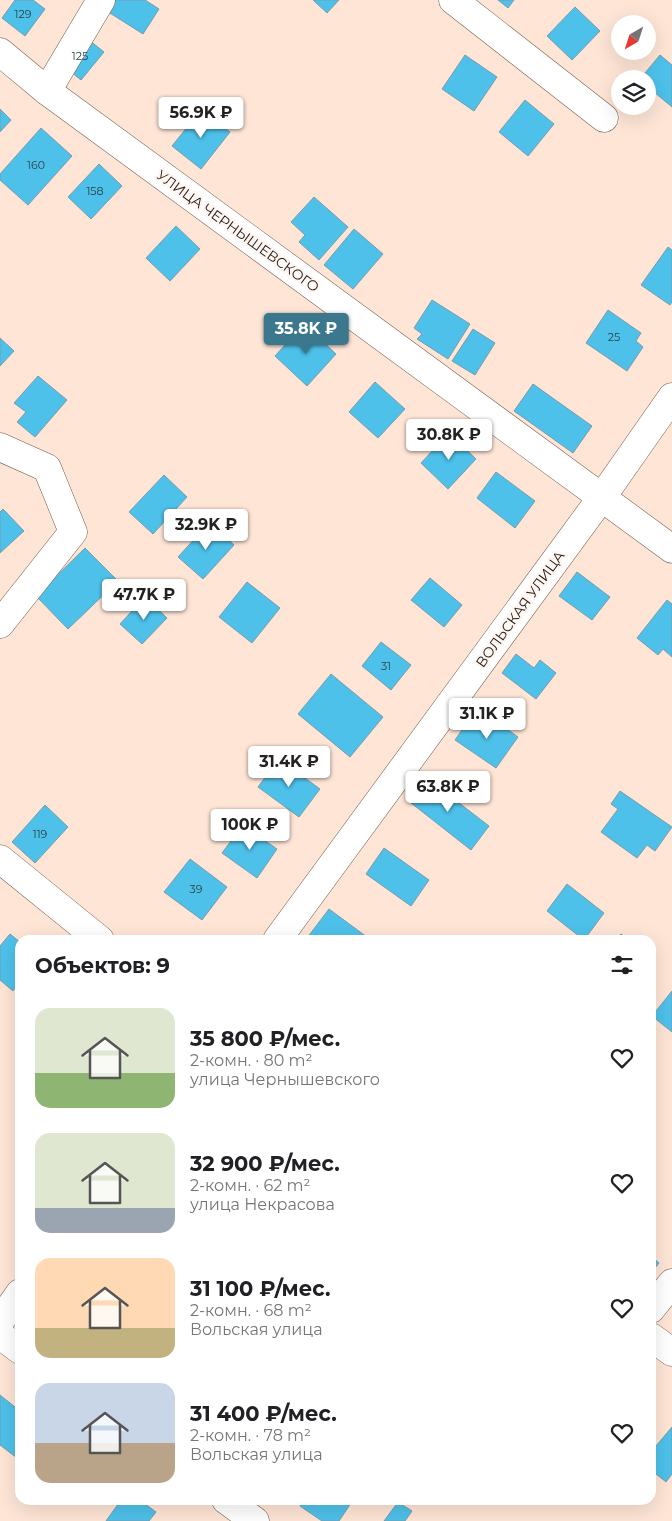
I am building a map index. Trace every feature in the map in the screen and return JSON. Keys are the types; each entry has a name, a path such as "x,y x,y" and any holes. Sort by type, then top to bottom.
{"street":[{"path":"47,91 101,0"},
{"path":"453,0 604,118"},
{"name":"УЛИЦА ЧЕРНЫШЕВСКОГО","path":"0,52 47,91 672,549"},
{"name":"ВОЛЬСКАЯ УЛИЦА","path":"280,935 602,497 672,396"},
{"path":"0,446 47,468 73,532 0,624"},
{"path":"0,859 94,935"},
{"path":"656,1303 672,1283"},
{"path":"0,1321 15,1301"},
{"path":"0,1335 15,1346"},
{"path":"656,1341 672,1352"},
{"path":"233,1505 255,1521"}],"building":[{"path":"15,0 33,0 45,9 25,36 2,18"},
{"path":"107,0 145,0 159,9 143,34 102,8"},
{"path":"313,0 339,0 327,13"},
{"path":"498,0 514,0 508,8"},
{"path":"575,7 600,31 572,60 547,36"},
{"path":"79,32 104,52 81,80 56,60"},
{"path":"465,55 497,77 474,111 442,89"},
{"path":"660,55 672,65 672,107 656,94 656,70 648,70"},
{"path":"525,100 554,124 528,156 499,132"},
{"path":"0,109 11,120 0,132"},
{"path":"201,110 230,132 201,169 172,146"},
{"path":"41,128 72,156 28,205 0,180 0,174"},
{"path":"99,164 122,186 91,219 68,197"},
{"path":"314,197 348,227 319,260 299,242 305,235 291,222"},
{"path":"176,226 200,249 170,281 146,258"},
{"path":"354,229 383,254 353,289 324,265"},
{"path":"668,247 672,250 672,302 670,305 641,285"},
{"path":"432,300 470,324 448,359 417,339 422,334 414,328"},
{"path":"608,310 641,333 636,341 643,347 627,371 586,343"},
{"path":"304,324 336,354 307,386 275,356"},
{"path":"473,329 495,343 475,375 452,361"},
{"path":"0,338 14,351 0,366"},
{"path":"38,376 67,400 35,437 17,422 26,412 14,403"},
{"path":"375,382 405,409 378,438 349,412"},
{"path":"533,384 592,426 573,453 514,411"},
{"path":"449,433 476,459 448,489 421,463"},
{"path":"496,472 535,501 515,528 477,498"},
{"path":"164,475 187,497 153,534 129,512"},
{"path":"3,509 24,531 0,553 0,512"},
{"path":"210,522 234,545 203,579 178,557"},
{"path":"85,548 118,581 68,629 36,596"},
{"path":"577,572 610,597 592,620 559,596"},
{"path":"430,578 462,605 444,627 411,600"},
{"path":"247,582 280,608 252,643 219,617"},
{"path":"145,597 167,618 142,644 120,624"},
{"path":"667,600 672,604 672,657 663,649 658,655 637,638"},
{"path":"381,642 411,665 391,690 362,666"},
{"path":"516,654 534,668 540,660 556,673 536,699 502,673"},
{"path":"331,674 383,717 350,757 298,714"},
{"path":"473,714 492,726 496,721 518,737 496,768 455,740"},
{"path":"279,759 320,789 299,817 258,787"},
{"path":"424,776 489,826 471,850 406,799"},
{"path":"620,791 672,827 655,851 647,845 637,858 601,832 618,809 611,804"},
{"path":"45,805 68,827 35,863 12,842"},
{"path":"243,825 277,849 257,878 222,853"},
{"path":"384,848 429,880 411,906 366,874"},
{"path":"190,859 227,887 202,920 164,892"},
{"path":"567,884 604,913 588,935 578,935 547,911"},
{"path":"329,909 364,935 309,935"},
{"path":"10,934 15,938 15,988 13,991 0,980 0,946"},
{"path":"672,991 672,1032 656,1019 656,1011"},
{"path":"0,1395 15,1407 15,1456 0,1445"},
{"path":"672,1427 672,1474 666,1482 656,1474 656,1446"},
{"path":"117,1505 147,1505 156,1512 149,1521 106,1521"},
{"path":"350,1505 339,1521 322,1521 300,1506"},
{"path":"396,1505 403,1505 412,1511 405,1521 384,1521"}]}
